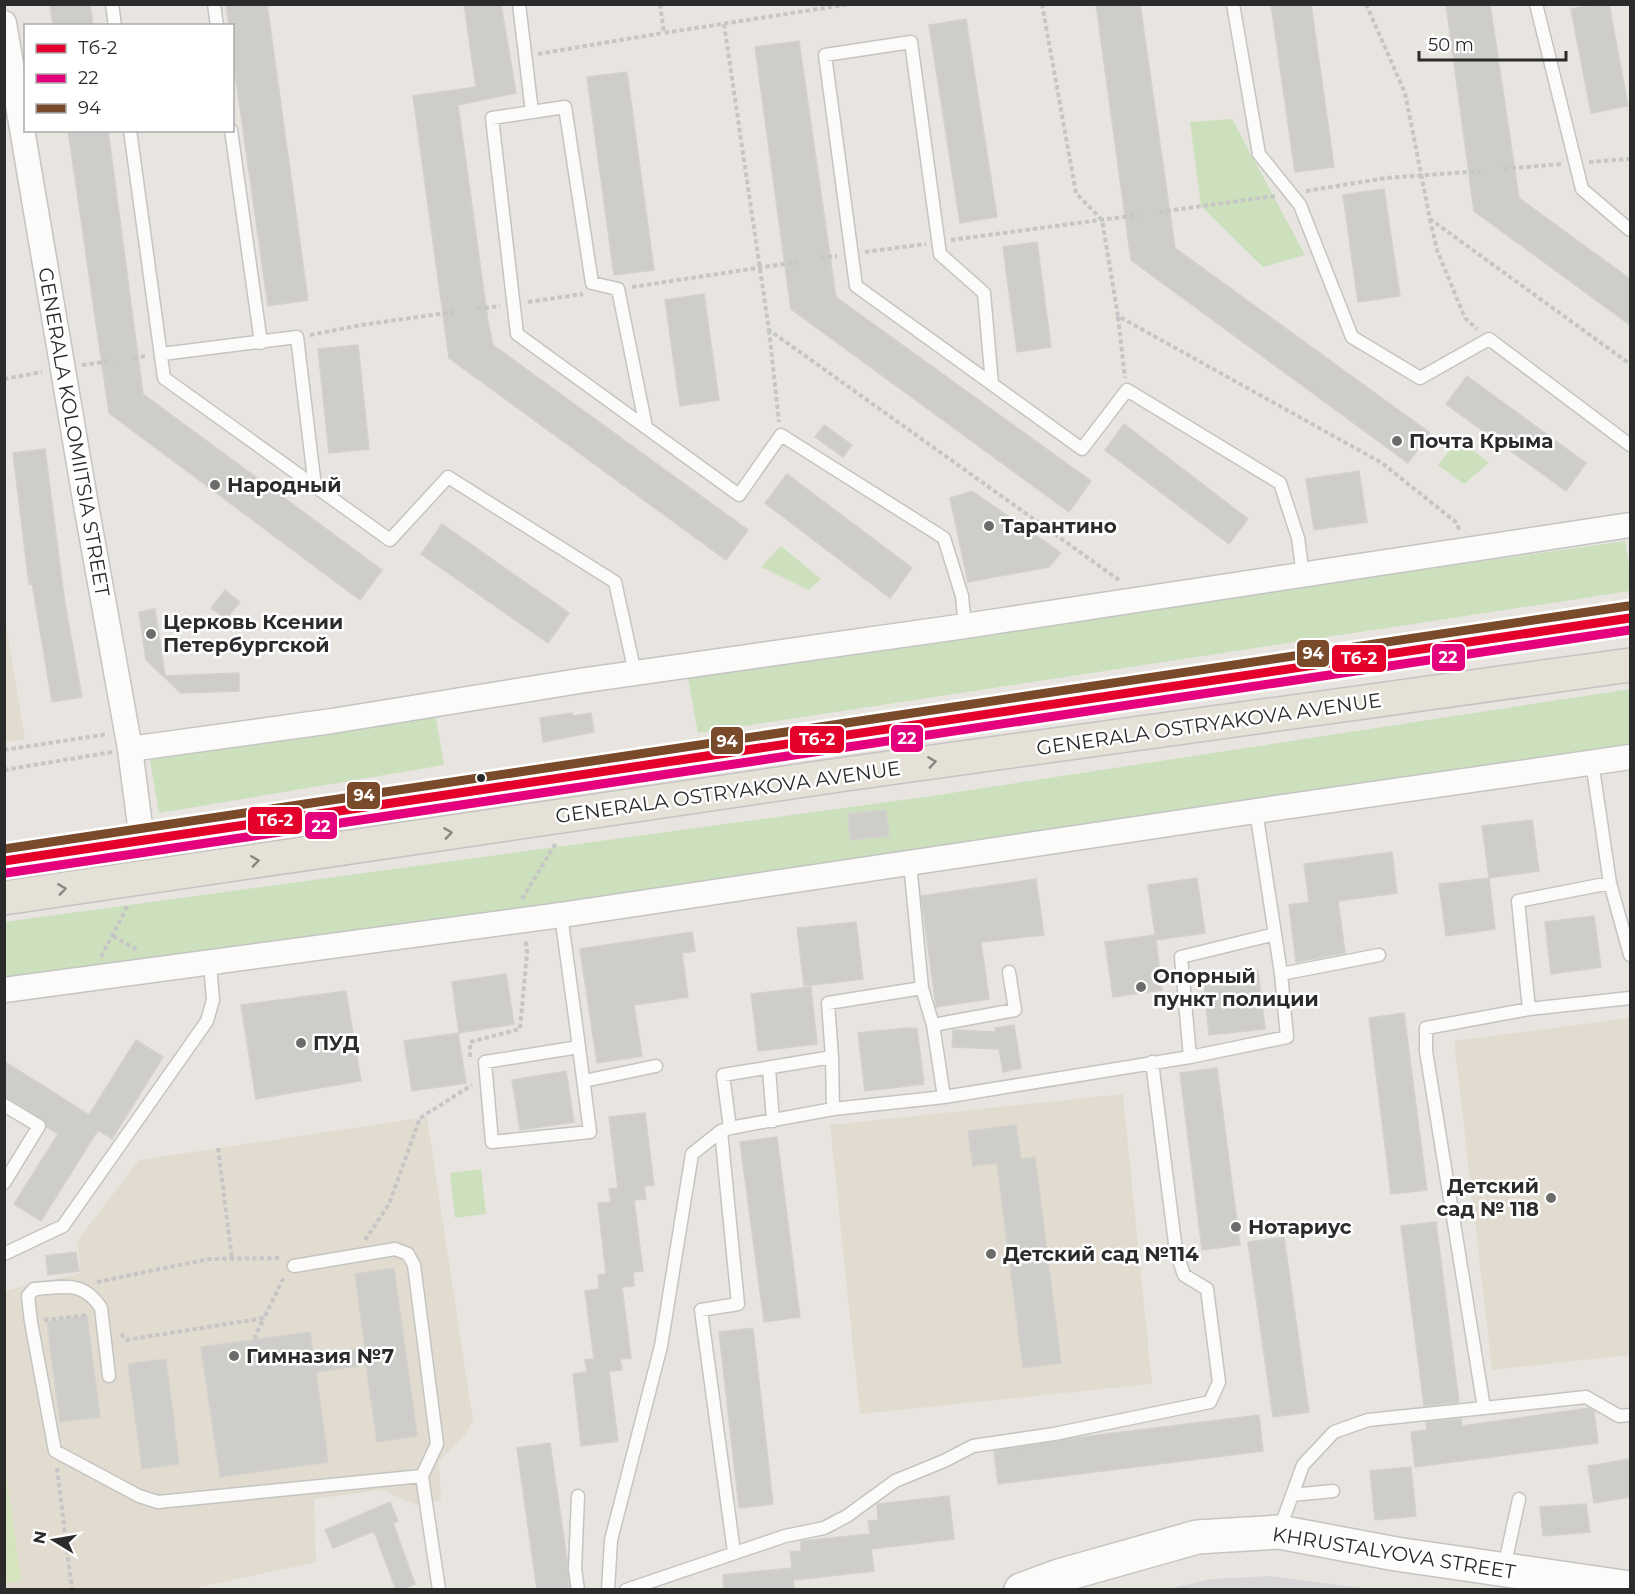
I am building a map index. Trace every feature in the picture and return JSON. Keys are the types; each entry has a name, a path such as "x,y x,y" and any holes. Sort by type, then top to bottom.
{"main road":[{"name":"GENERALA OSTRYAKOVA AVENUE","path":"4,861 1630,618"},
{"name":"GENERALA OSTRYAKOVA AVENUE","path":"4,898 846,774 1630,665"},
{"name":"KHRUSTALYOVA STREET","path":"1021,1590 1059,1576 1197,1537 1279,1532 1396,1554 1630,1588"}],"street":[{"name":"GENERALA KOLOMIITSIA STREET","path":"4,23 130,749 142,841"},
{"path":"130,749 332,721 635,673 965,626 1630,525"},
{"path":"4,990 561,915 1630,757"}],"lane":[{"path":"112,4 115,24"},
{"path":"214,4 217,24"},
{"path":"519,4 532,112"},
{"path":"1233,4 1259,154 1300,205 1352,337 1420,378 1489,339 1630,445"},
{"path":"1536,4 1582,189 1630,230"},
{"path":"992,384 984,293 940,254 911,42 825,55 856,286 1082,449 1127,390 1280,483 1298,538 1303,575"},
{"path":"646,427 618,289 592,283 565,107 492,118 517,334 739,495 781,435 944,538 962,596 965,626"},
{"path":"130,132 164,378 390,540 448,477 615,582 635,673"},
{"path":"231,132 261,343"},
{"path":"162,354 297,337 315,487"},
{"path":"1592,762 1610,883 1630,955"},
{"path":"608,1590 611,1540 661,1346 692,1154 725,1129 833,1109 944,1096 1191,1057 1287,1037 1281,974 1256,811"},
{"path":"910,863 922,988 933,1025 944,1096"},
{"path":"1529,1008 1518,901 1610,883"},
{"path":"561,915 584,1081 590,1132 492,1142 485,1062 579,1047"},
{"path":"1191,1057 1181,957 1275,934"},
{"path":"1281,974 1379,955"},
{"path":"4,1254 63,1226 207,1022 213,1000 210,963"},
{"path":"933,1025 1015,1010 1009,972"},
{"path":"833,1109 828,1003 922,988"},
{"path":"1484,1408 1426,1051 1426,1028 1529,1008 1630,998"},
{"path":"734,1552 700,1310 738,1304 723,1075 832,1056"},
{"path":"626,1590 785,1536 824,1528 847,1516 895,1481 944,1461 973,1446 1054,1434 1210,1401 1219,1382 1207,1289 1184,1275 1176,1251 1152,1062"},
{"path":"584,1081 656,1066"},
{"path":"769,1068 773,1121"},
{"path":"4,1105 39,1126 4,1182"},
{"path":"291,1264 395,1249 408,1254 414,1265 437,1444 422,1476 439,1590"},
{"path":"110,1376 100,1308 83,1289 76,1286 34,1289 28,1296 31,1322 55,1451 139,1496 158,1502 422,1476"},
{"path":"1279,1532 1303,1465 1334,1432 1368,1420 1586,1397 1619,1416 1630,1415"},
{"path":"1292,1495 1333,1491"},
{"path":"578,1496 575,1569 578,1590"},
{"path":"1504,1569 1518,1499"}],"path":[{"path":"660,4 664,33"},
{"path":"525,56 850,4"},
{"path":"1042,4 1076,193 1102,220 1118,316 1127,390"},
{"path":"1366,4 1405,93 1437,250 1465,318"},
{"path":"724,24 769,330 781,435"},
{"path":"1159,212 1292,194 1356,182 1481,171"},
{"path":"819,258 1137,215"},
{"path":"1430,219 1630,364"},
{"path":"696,276 797,262"},
{"path":"297,337 454,312"},
{"path":"1118,316 1382,463 1457,523 1462,551"},
{"path":"769,330 1125,584"},
{"path":"4,379 112,361"},
{"path":"4,770 130,749"},
{"path":"471,1064 470,1042 520,1029 528,953 520,902 559,837"},
{"path":"88,978 128,905"},
{"path":"359,1249 389,1204 420,1118 472,1086 471,1075"},
{"path":"218,1148 232,1259"},
{"path":"76,1286 209,1259 291,1264 256,1339"},
{"path":"162,1335 264,1318"},
{"path":"55,1451 72,1590"}],"shaded area":[{"path":"4,613 25,739 5,742 4,742"},
{"name":"Детский сад № 118","path":"1630,1018 1630,1355 1492,1370 1454,1041"},
{"name":"Детский сад №114","path":"1123,1094 1152,1384 860,1414 830,1125"},
{"name":"Гимназия №7","path":"427,1117 473,1421 465,1435 439,1461 441,1500 416,1505 382,1490 314,1499 316,1562 191,1589 5,1589 4,1291 81,1273 77,1241 139,1160"},
{"path":"1270,1576 1368,1589 1167,1589 1212,1579"}],"green space":[{"path":"1232,119 1305,255 1263,267 1201,206 1190,122"},
{"path":"1459,439 1489,463 1464,484 1438,465"},
{"path":"1625,541 1630,572 1630,591 698,733 687,673"},
{"path":"781,546 821,579 809,590 761,567"},
{"path":"1630,689 1630,747 95,969 5,980 4,922 932,796"},
{"path":"435,713 444,765 159,813 150,760"},
{"path":"481,1169 486,1214 455,1218 450,1173"},
{"path":"4,1457 21,1581 5,1583 4,1583"}],"building":[{"path":"50,4 90,4 93,24 53,24"},
{"path":"226,4 267,4 308,300 268,306 234,66 234,24 229,24"},
{"path":"464,4 501,4 516,93 458,105 493,345 748,530 726,560 449,358 413,96 476,87"},
{"path":"1096,4 1140,4 1175,248 1430,433 1408,463 1131,260"},
{"path":"1271,4 1311,4 1334,167 1295,172"},
{"path":"1446,4 1490,4 1519,198 1630,279 1630,325 1474,211"},
{"path":"1609,4 1628,106 1591,113 1571,9"},
{"path":"966,19 997,217 960,223 929,25"},
{"path":"799,41 836,297 1091,481 1069,512 791,309 755,47"},
{"path":"627,72 654,270 614,275 587,77"},
{"path":"68,132 108,132 143,394 382,570 360,600 109,413"},
{"path":"1384,189 1400,296 1358,302 1343,195"},
{"path":"1037,242 1051,347 1017,352 1003,247"},
{"path":"704,294 719,400 680,406 665,300"},
{"path":"358,345 369,449 329,453 318,349"},
{"path":"1467,376 1586,463 1566,491 1446,404"},
{"path":"1124,424 1248,519 1229,544 1105,450"},
{"path":"824,425 852,445 843,457 815,437"},
{"path":"45,449 65,604 82,697 52,702 32,583 29,584 13,453"},
{"path":"1359,471 1367,522 1314,530 1306,479"},
{"path":"787,474 912,568 890,598 765,503"},
{"name":"Тарантино","path":"972,491 1061,553 1049,567 968,582 950,498"},
{"path":"442,524 569,613 548,643 421,554"},
{"path":"225,590 240,602 226,619 211,608"},
{"name":"Церковь Ксении Петербургской","path":"155,609 165,676 239,673 239,691 181,693 146,660 139,612"},
{"path":"572,713 573,716 591,713 594,732 543,742 540,718"},
{"path":"886,810 889,836 850,840 848,814"},
{"path":"1532,820 1539,871 1489,878 1482,826"},
{"path":"1392,852 1397,893 1338,901 1345,953 1296,962 1289,905 1309,902 1304,864"},
{"path":"1197,878 1205,933 1156,940 1162,990 1113,997 1105,942 1155,935 1148,885"},
{"path":"1489,878 1495,929 1446,936 1439,884"},
{"path":"1036,879 1044,935 981,942 989,999 936,1007 921,896"},
{"path":"1594,916 1601,967 1551,974 1545,922"},
{"path":"856,922 863,979 804,986 797,928"},
{"path":"692,932 695,951 682,953 688,997 634,1005 642,1056 597,1063 580,949"},
{"path":"1258,970 1265,1029 1209,1035 1203,977"},
{"path":"506,974 514,1024 459,1033 452,982"},
{"path":"811,987 817,1044 758,1051 751,994"},
{"name":"ПУД","path":"346,991 361,1081 256,1099 241,1005"},
{"path":"1404,1013 1427,1190 1391,1194 1369,1018"},
{"path":"1014,1025 1021,1068 1003,1072 999,1049 952,1047 953,1030 996,1032 995,1028"},
{"path":"917,1029 924,1084 865,1091 858,1033"},
{"path":"458,1033 466,1083 412,1091 404,1041"},
{"path":"136,1040 163,1057 112,1139 98,1130 41,1221 14,1204 58,1134 47,1127 43,1119 4,1097 4,1061 89,1115"},
{"path":"1217,1068 1240,1245 1202,1250 1180,1073"},
{"path":"566,1071 574,1122 520,1130 512,1080"},
{"path":"645,1113 654,1185 644,1186 646,1199 634,1200 643,1271 633,1272 634,1286 622,1287 631,1358 620,1359 622,1370 609,1371 618,1441 581,1446 573,1374 587,1372 585,1360 594,1359 585,1291 599,1289 598,1275 606,1274 598,1203 611,1202 609,1189 618,1188 609,1117"},
{"path":"1016,1125 1021,1159 1035,1157 1061,1363 1023,1368 997,1163 973,1166 968,1131"},
{"path":"777,1137 800,1317 764,1322 740,1142"},
{"path":"1436,1222 1459,1402 1424,1406 1401,1226"},
{"path":"1284,1237 1309,1412 1273,1417 1248,1242"},
{"path":"76,1252 79,1271 48,1275 46,1256"},
{"path":"394,1268 417,1436 377,1442 366,1365 316,1372 328,1462 220,1477 201,1347 310,1332 313,1356 365,1349 355,1274"},
{"path":"87,1316 100,1417 60,1422 47,1322"},
{"path":"753,1328 773,1504 739,1508 719,1332"},
{"path":"166,1359 179,1464 142,1469 128,1364"},
{"path":"1589,1408 1594,1411 1598,1443 1415,1467 1411,1432 1427,1430 1426,1422 1461,1419 1462,1426"},
{"path":"1259,1415 1263,1451 998,1484 994,1451 1074,1438"},
{"path":"550,1443 570,1590 537,1590 517,1448"},
{"path":"1630,1459 1630,1497 1594,1503 1588,1466"},
{"path":"1411,1467 1416,1516 1375,1520 1370,1471"},
{"path":"949,1496 954,1539 871,1549 874,1571 793,1580 794,1590 724,1590 723,1575 792,1568 790,1552 801,1551 801,1541 870,1534 868,1521 878,1520 877,1504"},
{"path":"390,1502 398,1521 393,1523 415,1584 399,1590 396,1590 374,1531 333,1548 325,1530"},
{"path":"1586,1504 1590,1532 1543,1536 1540,1507"}],"transit line":[{"name":"94","path":"4,849 1628,606"},
{"name":"Тб-2","path":"4,861 1630,618"},
{"name":"22","path":"6,873 1630,630"}],"place":[{"name":"Почта Крыма","path":"1397,441"},
{"name":"Народный","path":"215,485"},
{"name":"Тарантино","path":"989,526"},
{"name":"Церковь Ксении Петербургской","path":"151,634"},
{"name":"Опорный пункт полиции","path":"1141,987"},
{"name":"ПУД","path":"301,1043"},
{"name":"Детский сад № 118","path":"1551,1198"},
{"name":"Нотариус","path":"1236,1227"},
{"name":"Детский сад №114","path":"991,1254"},
{"name":"Гимназия №7","path":"234,1356"}]}
